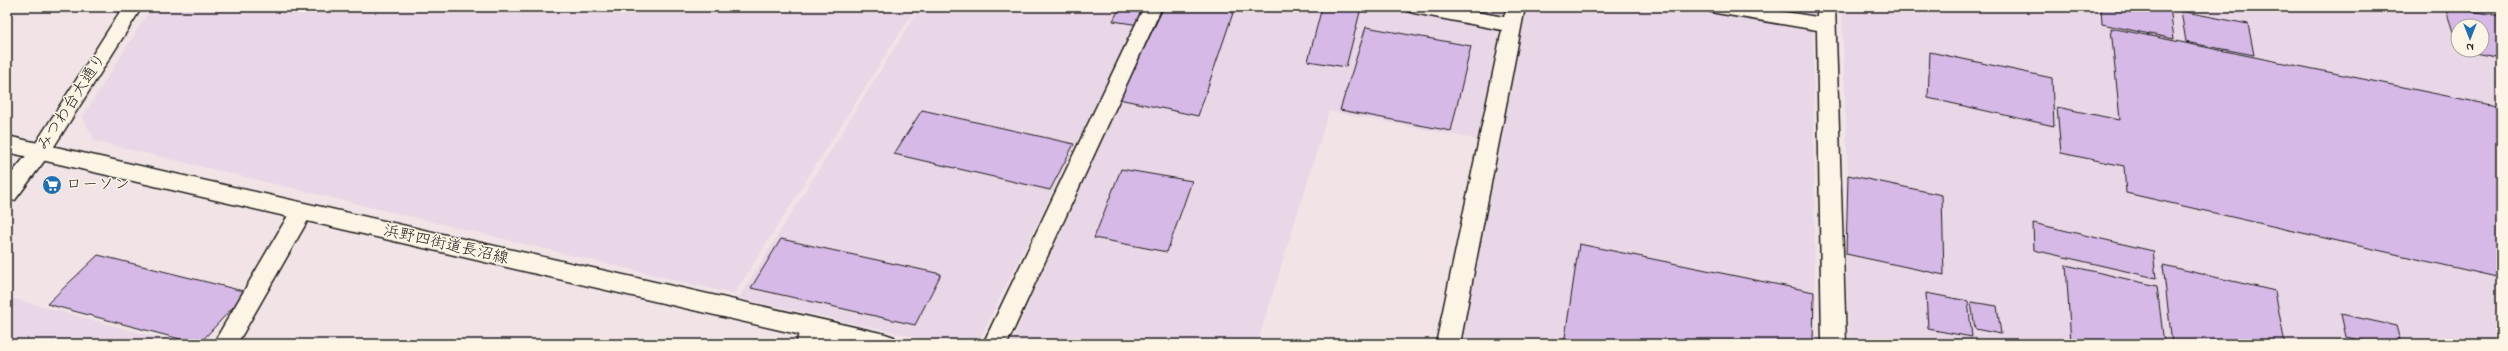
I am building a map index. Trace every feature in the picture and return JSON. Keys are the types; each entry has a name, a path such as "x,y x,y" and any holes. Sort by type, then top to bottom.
{"main road":[{"name":"浜野四街道長沼線","path":"7,144 301,213 809,336 885,344"}],"street":[{"name":"みつわ台大通り","path":"7,194 41,151 133,7"},
{"path":"995,344 1153,7"},
{"path":"1414,7 1514,16 1448,344"},
{"path":"1716,7 1826,16 1834,344"},
{"path":"225,344 301,213"}],"shaded area":[{"path":"152,7 916,7 734,294 95,141 83,117"},
{"path":"920,7 1144,7 977,344 948,344 739,298"},
{"path":"1160,7 1386,7 1502,28 1480,140 1329,111 1257,344 1011,344"},
{"path":"1441,7 1509,7 1506,19"},
{"path":"1524,7 1680,7 1813,28 1815,344 1456,344"},
{"path":"1751,7 1815,7 1816,17"},
{"path":"1842,7 2501,7 2501,344 1849,344 1846,254 1848,175"},
{"path":"7,297 180,344 7,344"}],"building":[{"path":"1120,7 1147,7 1139,25 1113,21"},
{"path":"1164,7 1235,7 1198,116 1119,99"},
{"path":"1322,7 1361,8 1346,67 1308,61"},
{"path":"2101,7 2170,7 2174,39 2102,24"},
{"path":"2445,7 2501,16 2501,58 2490,56 2490,18 2450,18 2450,22"},
{"path":"2181,11 2248,24 2254,55 2186,42"},
{"path":"1366,27 1471,46 1451,131 1340,110"},
{"path":"2111,28 2501,107 2501,278 2126,193 2124,166 2061,153 2057,107 2120,120"},
{"path":"1930,52 2052,78 2054,126 1928,98"},
{"path":"922,110 1074,144 1050,190 894,154"},
{"path":"1121,169 1192,181 1167,252 1094,238"},
{"path":"1848,175 1942,195 1944,275 1846,254"},
{"path":"2033,223 2153,251 2156,278 2034,250"},
{"path":"781,239 941,274 915,325 751,288"},
{"path":"1579,244 1814,292 1813,344 1564,344"},
{"path":"98,255 247,292 199,344 47,304"},
{"path":"2066,265 2157,286 2164,344 2071,344"},
{"path":"2163,265 2275,291 2285,344 2172,344"},
{"path":"1926,293 1968,301 1972,337 1928,329"},
{"path":"1971,302 1997,306 2001,334 1975,329"},
{"path":"2341,314 2396,326 2401,344 2379,344 2346,337"}],"place":[{"name":"ローソン","path":"52,185"}]}
